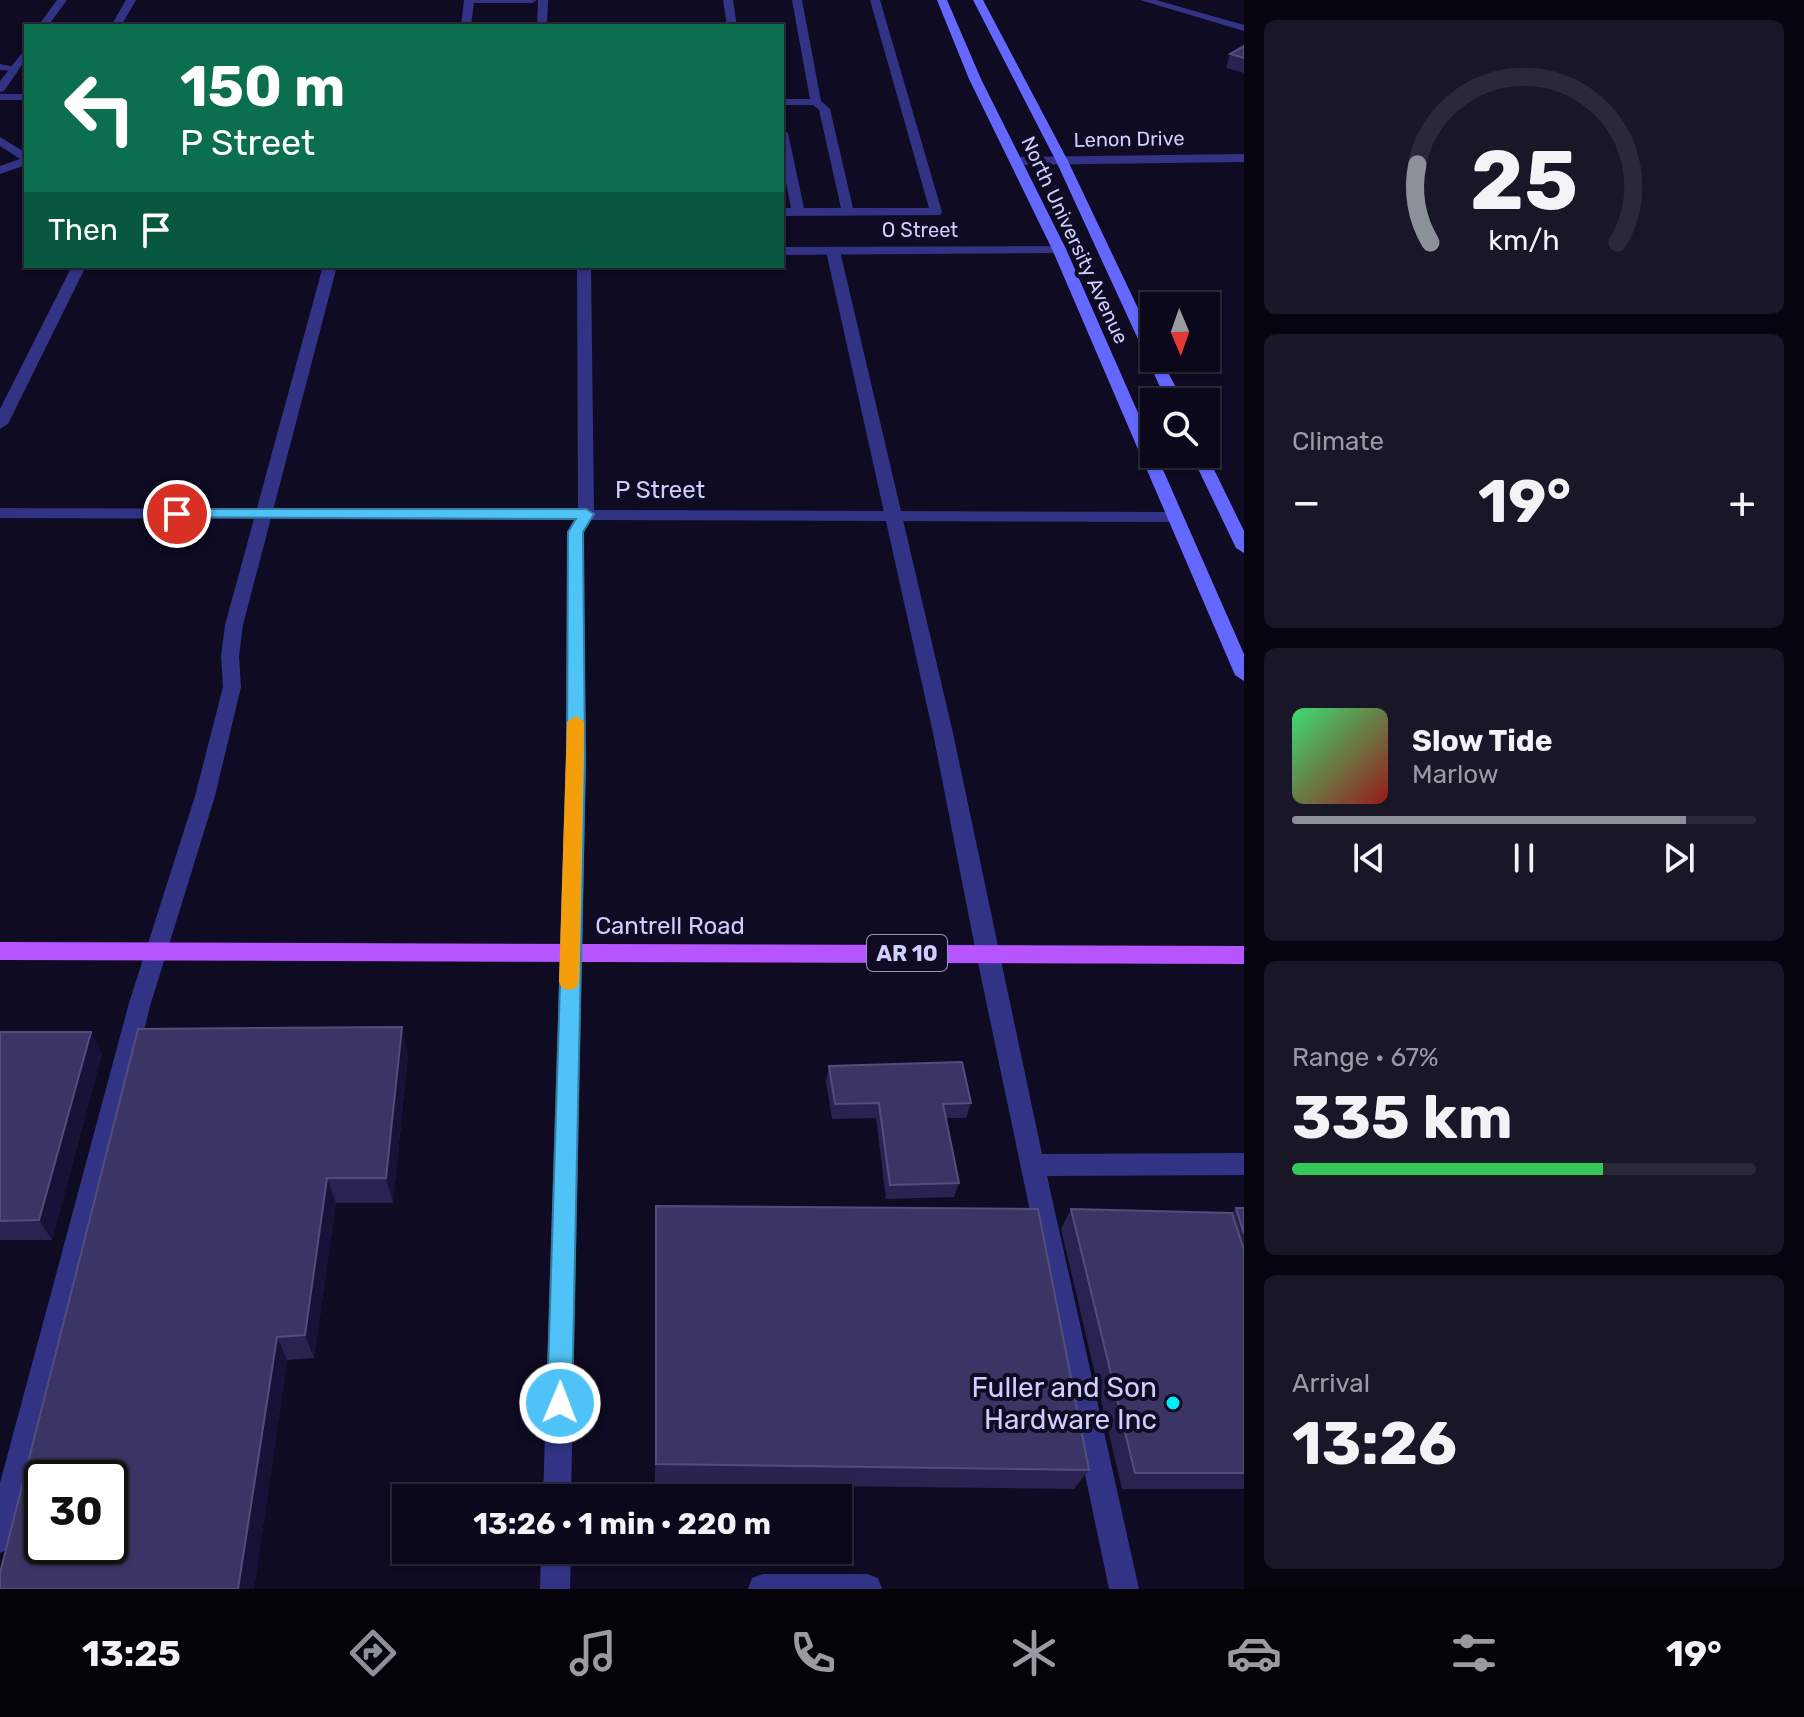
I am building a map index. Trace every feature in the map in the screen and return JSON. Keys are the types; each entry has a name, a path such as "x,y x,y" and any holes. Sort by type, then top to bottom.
{"main road":[{"name":"North University Avenue","path":"942,0 975,79 1059,249 1244,675"},
{"name":"North University Avenue","path":"978,0 1062,161 1140,328"},
{"path":"1206,468 1244,548"},
{"name":"Cantrell Road","path":"0,951 1244,955"}],"street":[{"path":"44,24 62,0"},
{"path":"117,24 131,0"},
{"path":"466,24 469,0 532,0"},
{"path":"542,24 543,0"},
{"path":"728,0 732,24"},
{"path":"797,0 816,102 824,109 848,212"},
{"path":"784,212 936,212 875,0"},
{"path":"1145,0 1244,28"},
{"path":"0,89 24,54"},
{"path":"0,67 15,68"},
{"path":"0,97 24,97"},
{"path":"784,102 816,102"},
{"path":"0,141 24,158"},
{"path":"784,143 798,212"},
{"name":"Lenon Drive","path":"1015,161 1244,158"},
{"path":"0,170 24,160"},
{"name":"O Street","path":"784,251 1059,249"},
{"path":"833,251 943,733 987,953 1124,1589"},
{"path":"0,424 78,268"},
{"path":"0,1538 96,1163 154,952 205,796 232,687 230,656 234,625 329,268"},
{"path":"557,1484 576,759 575,532 586,514 584,268"},
{"name":"P Street","path":"0,513 1176,517"},
{"path":"1032,1165 1244,1164"},
{"path":"555,1589 556,1564"},
{"path":"763,1589 867,1589"}],"building":[{"path":"1244,46 1244,58 1230,54"},
{"path":"402,1027 386,1178 327,1178 305,1335 277,1337 238,1589 0,1589 0,1573 24,1478 24,1564 128,1564 128,1460 29,1460 138,1029"},
{"path":"0,1032 91,1032 39,1220 0,1221"},
{"path":"962,1062 971,1103 943,1104 959,1183 890,1185 879,1103 835,1104 829,1066"},
{"path":"656,1206 1038,1209 1089,1470 656,1464"},
{"path":"1236,1208 1244,1208 1244,1234"},
{"name":"Fuller and Son Hardware Inc","path":"1071,1209 1232,1213 1244,1250 1244,1473 1135,1473"}],"slow traffic":[{"path":"569,982 576,722"}],"place":[{"name":"Fuller and Son Hardware Inc","path":"1173,1403"}],"route":[{"path":"177,514 586,514 575,532 576,759 560,1403"}]}
